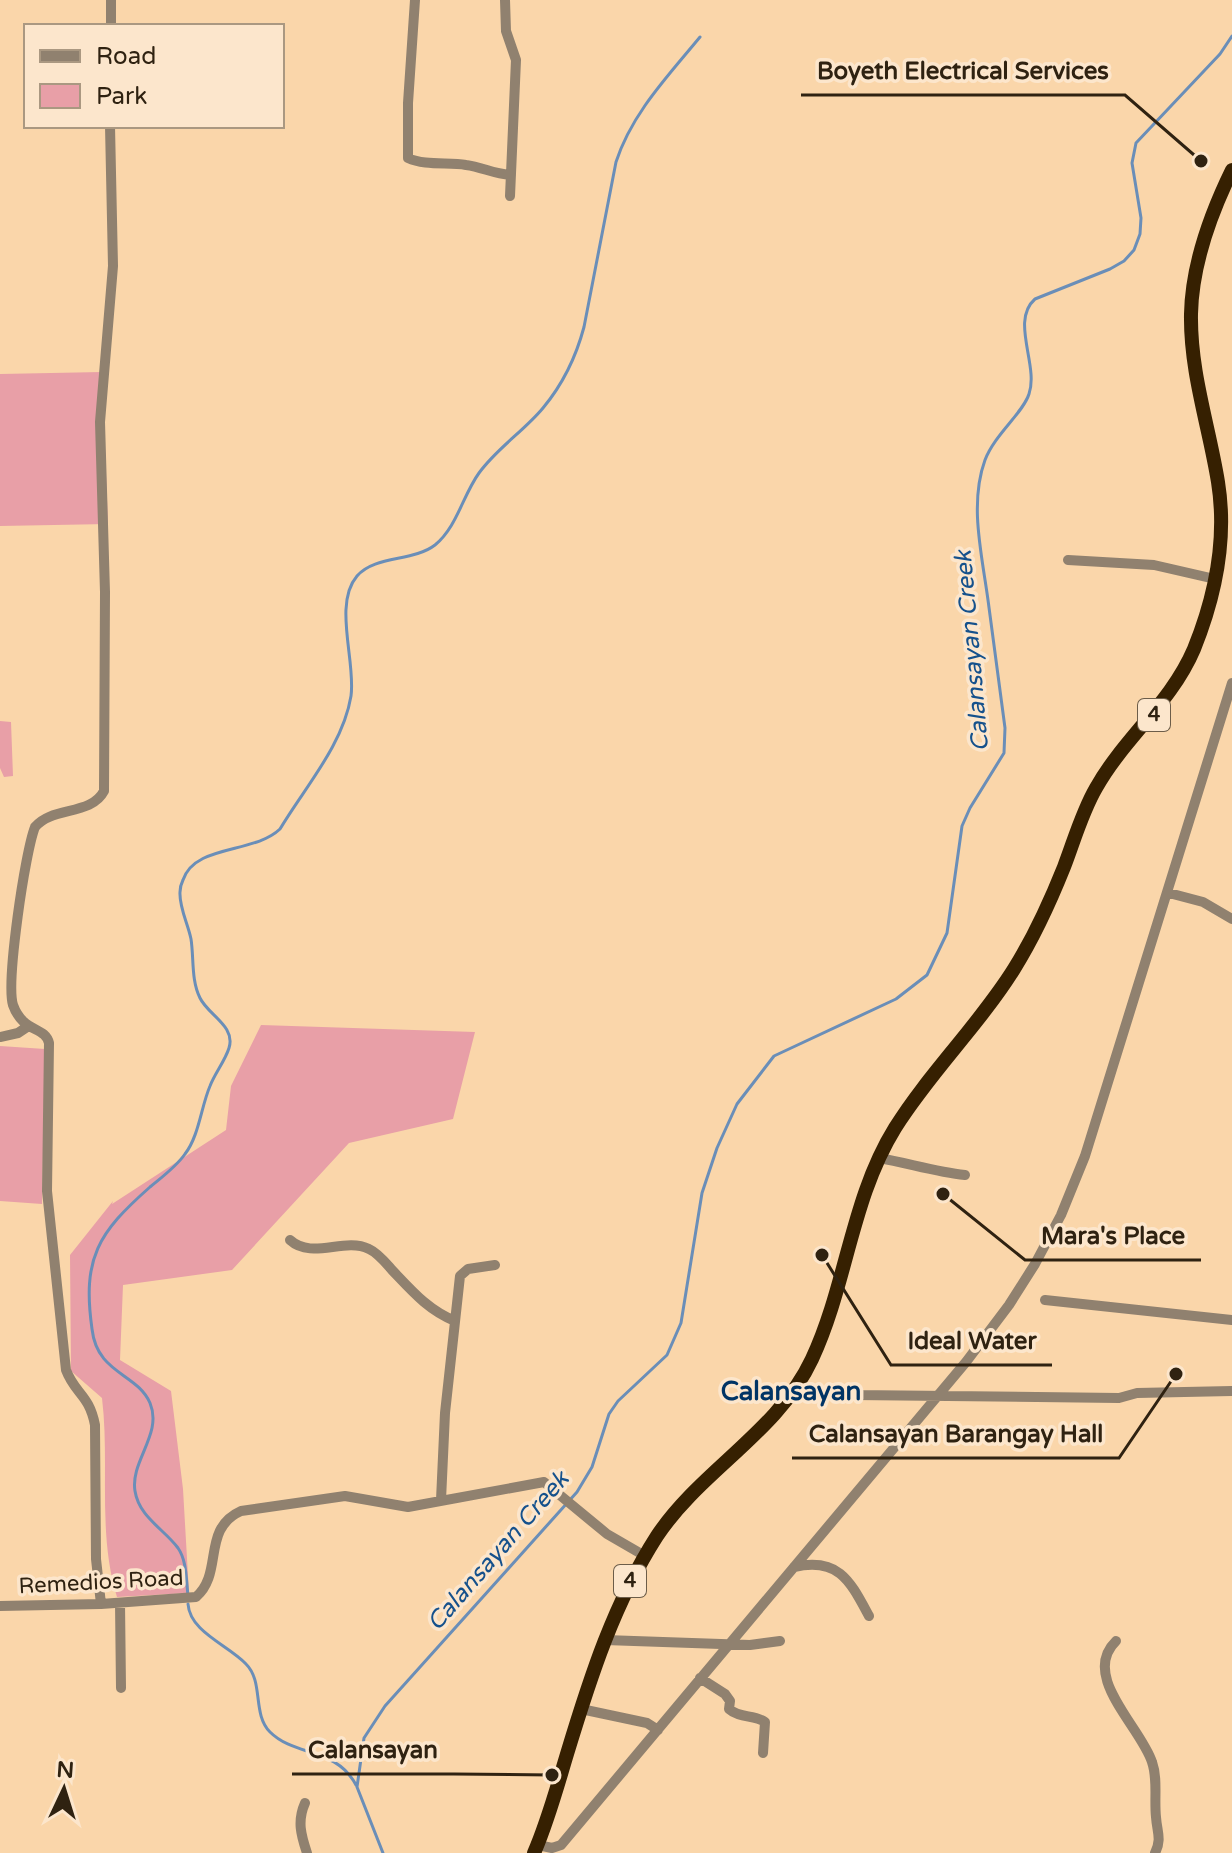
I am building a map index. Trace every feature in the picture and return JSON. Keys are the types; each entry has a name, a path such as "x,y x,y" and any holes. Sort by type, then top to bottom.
{"highway":[{"name":"4","path":"536,1849 605,1640 628,1585 661,1530 681,1506 777,1412 795,1390 823,1332 862,1199 879,1158 911,1104 1014,969 1052,898 1094,792 1158,709 1188,663 1202,628 1215,579 1221,531 1220,500 1198,391 1191,316 1206,230 1232,170"}],"street":[{"path":"111,0 111,24"},
{"path":"415,0 408,103 408,158 511,175"},
{"path":"505,0 506,31 516,60 510,196"},
{"path":"101,1604 96,1559 95,1425 92,1407 69,1379 66,1370 47,1191 49,1043 48,1037 27,1027 19,1017 12,1002 12,991 18,915 32,835 39,822 93,803 104,791 105,568 100,422 113,266 110,128"},
{"path":"1068,560 1154,565 1215,579"},
{"path":"536,1849 561,1845 940,1396 1009,1305 1035,1264 1061,1215 1085,1156 1232,683"},
{"path":"1169,893 1203,902 1232,919"},
{"path":"0,1037 18,1033 27,1027"},
{"path":"879,1158 965,1175"},
{"path":"290,1240 303,1249 356,1245 368,1249 378,1255 426,1305 455,1321"},
{"path":"441,1500 445,1413 459,1286 464,1271 495,1265"},
{"path":"1045,1300 1232,1320"},
{"path":"795,1390 854,1395 1119,1398 1137,1393 1232,1391"},
{"name":"Remedios Road","path":"0,1606 101,1604 196,1597 206,1584 219,1528 229,1516 241,1511 345,1496 408,1507 544,1482 591,1522 645,1556"},
{"path":"794,1567 813,1563 827,1566 843,1575 869,1616"},
{"path":"120,1603 121,1688"},
{"path":"605,1640 750,1645 780,1641"},
{"path":"1116,1641 1105,1656 1105,1677 1153,1762 1156,1820 1160,1835 1155,1853"},
{"path":"700,1678 725,1694 730,1701 729,1709 735,1714 765,1722 763,1753"},
{"path":"581,1709 647,1723 658,1730"},
{"path":"305,1803 300,1813 300,1826 307,1853"}],"green space":[{"path":"102,372 108,524 0,526 0,374"},
{"path":"0,721 11,722 13,776 4,777 0,768"},
{"path":"261,1025 475,1032 453,1119 349,1143 232,1270 123,1285 120,1360 171,1391 183,1489 189,1593 117,1597 107,1548 102,1398 71,1371 70,1255 113,1201 112,1204 226,1130 231,1086"},
{"path":"0,1046 45,1049 42,1204 0,1201"}],"waterway":[{"name":"Calansayan Creek","path":"383,1853 357,1787 364,1738 385,1706 577,1492 592,1467 609,1414 618,1401 667,1355 681,1323 702,1193 717,1148 737,1104 774,1056 896,999 927,975 947,933 962,826 1004,753 1005,728 977,512 985,460 1029,394 1031,370 1025,331 1028,308 1035,299 1110,269 1124,261 1134,250 1140,234 1141,218 1132,163 1136,143 1220,54 1232,36"},
{"path":"188,1595 181,1553 141,1508 135,1491 137,1469 152,1426 150,1403 136,1385 101,1355 95,1344 89,1304 92,1265 106,1233 132,1203 185,1154 194,1139 210,1086 229,1048 229,1033 197,991 191,939 181,904 181,884 190,868 200,860 269,837 280,829 332,749 351,696 346,617 350,588 357,576 384,561 426,550 443,538 479,473 536,416 563,380 584,327 616,162 623,144 641,111 700,37"},
{"path":"188,1604 195,1623 251,1671 261,1716 270,1732 280,1740 338,1764 356,1785"}],"place":[{"name":"Boyeth Electrical Services","path":"1201,161"},
{"name":"Mara's Place","path":"943,1194"},
{"name":"Ideal Water","path":"822,1255"},
{"name":"Calansayan Barangay Hall","path":"1176,1374"},
{"name":"Calansayan","path":"552,1775"}],"district":[{"name":"Calansayan","path":"791,1391"}]}
